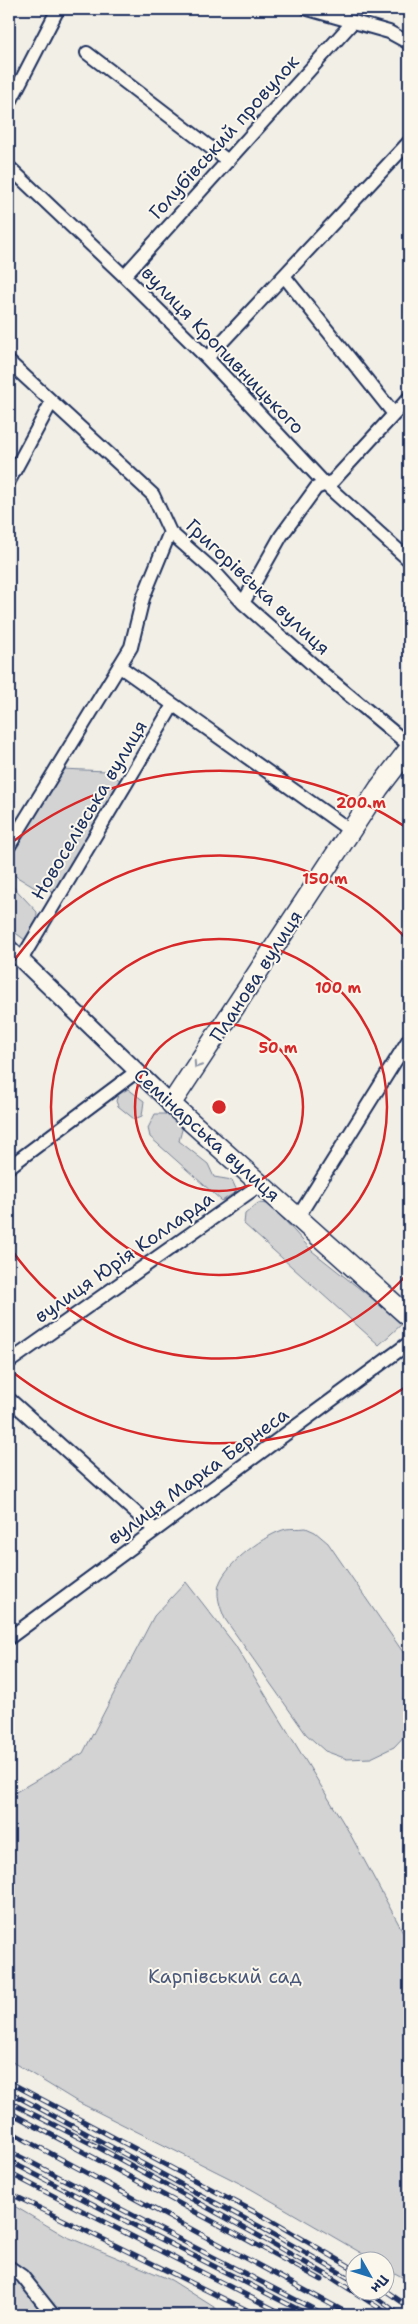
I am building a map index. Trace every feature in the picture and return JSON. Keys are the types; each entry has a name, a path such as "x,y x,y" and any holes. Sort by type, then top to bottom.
{"main road":[{"name":"Планова вулиця","path":"171,1104 379,788 409,749"},
{"name":"Семінарська вулиця","path":"171,1104 298,1217 407,1308"}],"street":[{"path":"9,104 58,9"},
{"path":"308,9 389,32 409,43"},
{"name":"Голубівський провулок","path":"124,276 352,23"},
{"path":"87,53 228,161"},
{"path":"207,358 409,142"},
{"name":"вулиця Кропивницького","path":"9,167 207,358 325,484 409,560"},
{"path":"284,276 394,414"},
{"name":"Григорівська вулиця","path":"9,362 153,495 170,532 214,571 243,603 320,672 409,745"},
{"path":"243,603 281,536 316,488 333,481 409,398"},
{"path":"9,482 51,402"},
{"path":"9,846 131,647 143,598 170,532"},
{"path":"119,666 351,831"},
{"name":"Новоселівська вулиця","path":"21,960 174,705"},
{"name":"Семінарська вулиця","path":"9,948 171,1104"},
{"path":"298,1217 409,1039"},
{"path":"9,1167 136,1072"},
{"name":"вулиця Юрія Колларда","path":"9,1362 261,1184"},
{"name":"вулиця Марка Бернеса","path":"9,1638 409,1343"},
{"path":"9,1399 155,1530"},
{"path":"9,2268 22,2276 53,2315"}],"green space":[{"path":"62,769 106,771 123,782 55,891 35,888 9,872 9,855"},
{"path":"9,882 37,912 36,927 25,940 9,928"},
{"path":"128,1089 144,1101 142,1116 134,1119 118,1106 116,1101 118,1095"},
{"path":"155,1114 168,1114 183,1126 179,1141 208,1164 214,1177 232,1180 237,1191 222,1201 150,1137 148,1128"},
{"path":"258,1203 270,1204 312,1251 403,1323 379,1345 244,1224 245,1214"},
{"path":"306,1528 315,1532 328,1543 409,1661 409,1731 394,1747 371,1758 347,1759 325,1751 306,1734 225,1619 220,1605 218,1591 220,1582 224,1574 239,1558 258,1543 278,1532 286,1529"},
{"name":"Карпівський сад","path":"186,1582 235,1645 349,1832 409,1943 409,2281 396,2274 396,2252 360,2252 251,2189 76,2101 9,2060 9,1796 83,1753 154,1616"},
{"path":"9,2203 65,2236 171,2280 217,2309 126,2311 116,2315 9,2315"}],"railway":[{"path":"9,2082 268,2219 346,2264"},
{"path":"9,2092 264,2229 346,2276"},
{"path":"9,2102 96,2146 259,2236 332,2278 390,2315"},
{"path":"9,2112 322,2280"},
{"path":"9,2131 351,2315"},
{"path":"9,2151 325,2315"},
{"path":"9,2161 309,2315"},
{"path":"9,2173 285,2315"},
{"path":"9,2193 257,2315"},
{"path":"396,2298 409,2307"},
{"path":"382,2302 400,2315"}]}
